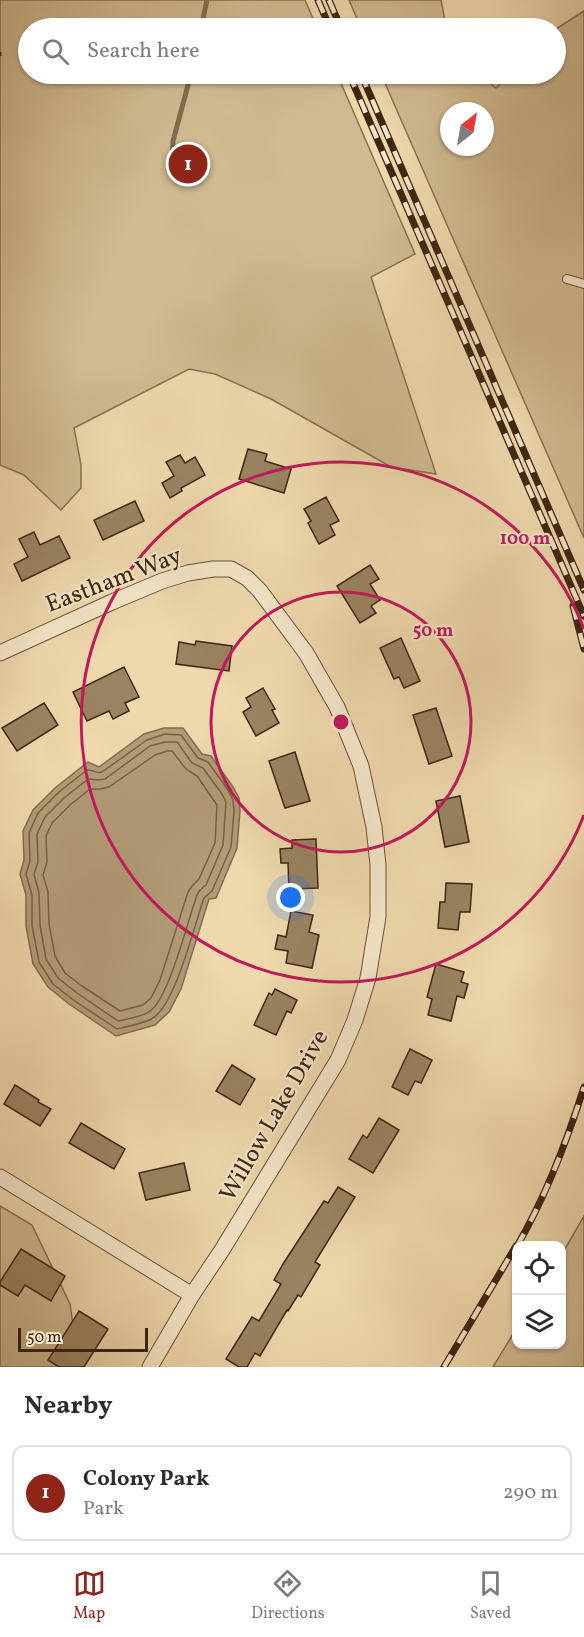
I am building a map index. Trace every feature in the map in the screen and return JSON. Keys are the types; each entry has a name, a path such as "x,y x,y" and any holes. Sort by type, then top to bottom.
{"street":[{"name":"Eastham Way","path":"0,653 112,602 188,573 231,568 247,578"},
{"name":"Willow Lake Drive","path":"150,1367 338,1060 355,1020 368,978 378,917 378,865 374,827 361,766 338,707 306,653 260,591 247,578"},
{"path":"0,1177 192,1295"}],"lane":[{"path":"567,279 584,284"}],"shaded area":[{"path":"0,0 305,0 313,18 18,18 18,84 341,84 415,254 371,277 436,474 391,467 271,399 215,374 189,369 74,428 81,465 81,488 61,510 24,475 0,465"},
{"path":"349,0 441,0 444,18 357,18"},
{"path":"584,11 584,538 385,84 491,84 496,88 500,84 566,84 566,23"},
{"path":"0,1206 32,1225 70,1304 79,1367 0,1367"},
{"path":"584,1216 584,1367 493,1367 512,1336 512,1349 566,1349 566,1247"}],"water":[{"path":"164,728 183,728 202,754 211,756 233,787 239,798 240,811 237,848 216,898 209,899 181,989 169,1012 155,1025 116,1036 48,987 33,964 26,926 26,895 20,874 24,860 23,831 33,810 55,788 88,762 99,767 144,734"}],"building":[{"path":"248,449 267,454 265,461 291,469 284,493 239,479"},
{"path":"180,455 185,463 195,457 205,475 181,488 182,491 170,498 162,483 174,476 166,462"},
{"path":"326,497 339,521 330,525 335,535 319,544 308,523 311,521 304,509"},
{"path":"135,501 144,521 103,540 94,520"},
{"path":"34,532 40,545 59,536 70,558 22,581 14,564 28,557 19,539"},
{"path":"370,565 379,579 370,584 380,600 371,606 376,613 360,623 337,586"},
{"path":"401,638 420,681 404,688 399,677 394,679 380,648"},
{"path":"196,641 232,646 229,671 176,664 179,642 195,645"},
{"path":"124,667 139,697 125,703 129,711 113,719 109,711 87,721 73,692"},
{"path":"263,688 275,709 272,710 279,723 256,736 243,712 251,707 246,698"},
{"path":"44,703 58,725 17,751 2,728"},
{"path":"436,708 452,756 429,764 413,715"},
{"path":"295,752 310,801 285,808 269,761"},
{"path":"460,796 469,842 445,847 436,801"},
{"path":"316,839 318,888 289,889 288,863 281,863 280,849 292,848 292,840"},
{"path":"446,883 472,884 470,912 460,912 458,930 438,928 440,902 445,902"},
{"path":"291,911 313,915 309,932 319,935 312,968 286,963 288,951 275,949 278,935 286,937"},
{"path":"436,964 464,972 461,982 468,984 464,998 457,996 451,1021 428,1015 432,999 427,997"},
{"path":"275,989 297,1000 291,1013 287,1011 276,1035 254,1025 269,993 272,995"},
{"path":"410,1049 432,1060 421,1083 415,1081 408,1095 392,1087"},
{"path":"232,1065 255,1079 240,1105 216,1091"},
{"path":"15,1085 51,1109 40,1126 4,1104"},
{"path":"379,1118 399,1130 373,1173 349,1159 363,1135 367,1138"},
{"path":"81,1123 125,1149 114,1169 69,1143"},
{"path":"184,1163 190,1190 146,1200 139,1173"},
{"path":"338,1187 355,1197 315,1262 320,1265 301,1297 298,1295 287,1310 260,1356 255,1353 247,1367 239,1367 226,1359 252,1317 259,1321 281,1284 274,1280 283,1264 324,1201 328,1203"},
{"path":"21,1249 65,1276 51,1301 25,1285 18,1296 0,1285"},
{"path":"79,1311 108,1329 84,1367 59,1367 48,1360"}],"waterway":[{"path":"203,18 207,0"},
{"path":"172,174 173,141 188,84"}],"railway":[{"path":"318,0 326,18"},
{"path":"329,0 337,18"},
{"path":"353,84 584,616"},
{"path":"365,84 584,590"},
{"path":"573,606 584,649"},
{"path":"520,1241 555,1168 584,1087"},
{"path":"444,1367 512,1253"}],"place":[{"name":"Colony Park","path":"188,164"}]}
